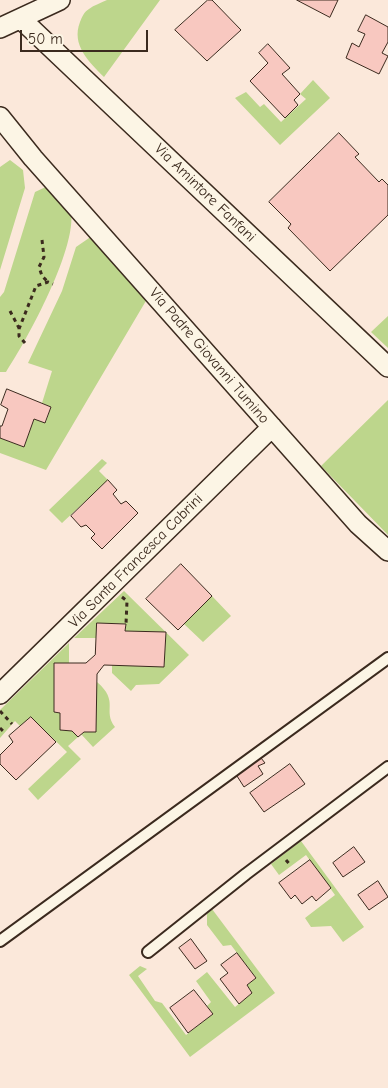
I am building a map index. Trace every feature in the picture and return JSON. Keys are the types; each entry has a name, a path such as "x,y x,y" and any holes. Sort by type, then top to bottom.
{"street":[{"path":"0,28 60,0"},
{"name":"Via Amintore Fanfani","path":"21,19 388,367"},
{"name":"Via Padre Giovanni Tumino","path":"1,121 358,524 388,551"},
{"name":"Via Santa Francesca Cabrini","path":"0,694 272,427"}],"lane":[{"path":"0,941 388,658"},
{"path":"148,952 246,874 388,767"}],"path":[{"path":"42,240 44,257 39,267 42,276 53,284"},
{"path":"25,343 19,336 19,329 36,286 48,282"},
{"path":"10,311 19,329"},
{"path":"120,594 127,602 126,624"},
{"path":"0,711 12,724"},
{"path":"0,728 4,732"}],"green space":[{"path":"107,0 160,0 104,77 83,52 78,38 78,30 83,15 93,6"},
{"path":"313,80 330,98 280,145 235,98 246,92 260,107 264,104 281,122 306,99 300,94"},
{"path":"10,160 23,170 25,188 0,270 0,167"},
{"path":"50,185 70,208 71,224 67,244 50,292 38,316 6,372 0,372 0,297 4,292 35,192"},
{"path":"92,236 150,294 46,470 0,453 0,438 24,447 34,419 46,422 51,407 42,403 52,371 28,363 62,291 76,247"},
{"path":"388,316 388,348 371,332"},
{"path":"388,400 388,535 321,466"},
{"path":"102,459 107,463 99,471 108,480 62,523 49,510"},
{"path":"124,591 189,655 159,684 136,685 131,691 112,673 112,665 164,666 166,633 125,631 126,624 97,623 96,638 74,638"},
{"path":"212,596 231,616 203,642 184,624"},
{"path":"69,643 69,663 54,663 54,712 60,713 60,730 72,731 78,737 68,746 81,759 38,800 28,789 67,752 31,717 20,726 15,721 0,738 0,710"},
{"path":"97,682 108,695 111,721 115,727 93,747 81,734 84,732"},
{"path":"301,841 364,927 343,942 331,926 311,927 305,918 335,895 306,855 279,875 271,864"},
{"path":"212,909 275,993 190,1057 129,975 140,966 147,969 138,976 155,1001 162,1003 186,1035 213,1014 207,1006 211,1002 196,981 207,972 235,1007 252,993 247,985 256,978 231,945 223,946 207,925 207,914"}],"building":[{"path":"208,0 212,0 241,30 207,61 175,30"},
{"path":"297,0 338,0 330,17"},
{"path":"366,15 388,27 388,42 382,53 388,56 379,74 346,58 352,43 359,47 365,34 358,31"},
{"path":"268,44 290,68 282,74 300,94 294,100 298,105 285,118 250,81 268,63 259,53"},
{"path":"339,133 359,154 355,157 379,182 382,179 388,185 388,215 330,271 288,228 291,224 269,202"},
{"path":"7,389 51,407 45,423 34,419 24,447 0,438 0,426 2,426 8,409 1,405"},
{"path":"108,480 117,490 113,494 121,504 126,501 138,513 102,549 91,538 95,534 86,525 81,527 71,516"},
{"path":"181,564 212,596 178,630 146,599"},
{"path":"97,623 126,624 125,631 166,632 164,667 104,665 97,674 96,732 84,732 78,737 72,731 60,730 60,713 54,712 54,663 86,663 95,655"},
{"path":"31,717 56,742 16,780 0,764 0,755 13,742 9,736"},
{"path":"261,758 265,763 258,766 263,774 244,787 237,776"},
{"path":"290,764 305,784 264,812 250,793"},
{"path":"354,847 365,862 343,877 333,863"},
{"path":"310,860 331,888 316,901 312,896 302,904 295,895 291,899 279,883"},
{"path":"378,881 388,897 369,910 358,895"},
{"path":"191,939 207,961 195,969 179,948"},
{"path":"237,953 256,978 247,985 252,993 239,1004 220,979 228,973 221,965"},
{"path":"194,990 213,1014 188,1033 170,1008"}]}
